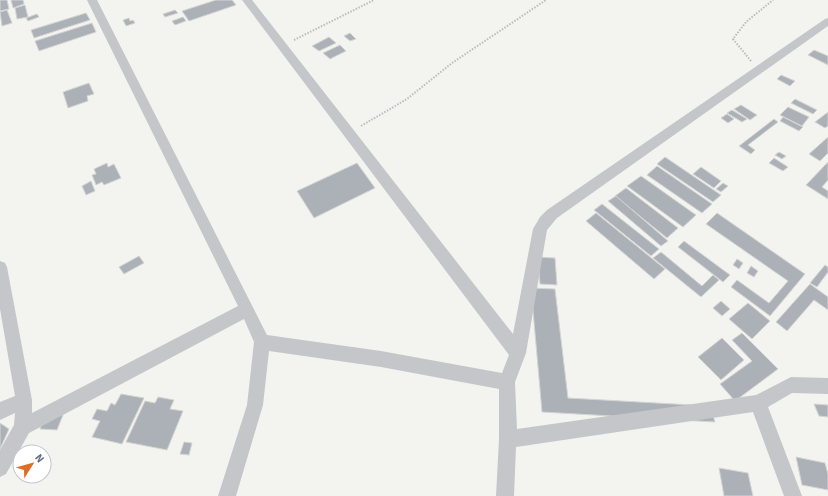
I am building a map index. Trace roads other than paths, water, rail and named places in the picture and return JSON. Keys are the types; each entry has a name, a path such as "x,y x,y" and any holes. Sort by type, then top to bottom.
{"street":[{"path":"92,0 262,342 255,405 227,496"},
{"path":"247,0 518,353"},
{"path":"505,496 508,439 507,382 518,353 540,229 545,221 552,214 828,21"},
{"path":"0,267 24,400 23,427 0,468"},
{"path":"23,427 247,310"},
{"path":"262,342 381,359 507,382"},
{"path":"508,439 758,403 791,385 828,386"},
{"path":"0,411 24,400"},
{"path":"758,403 793,496"}]}
